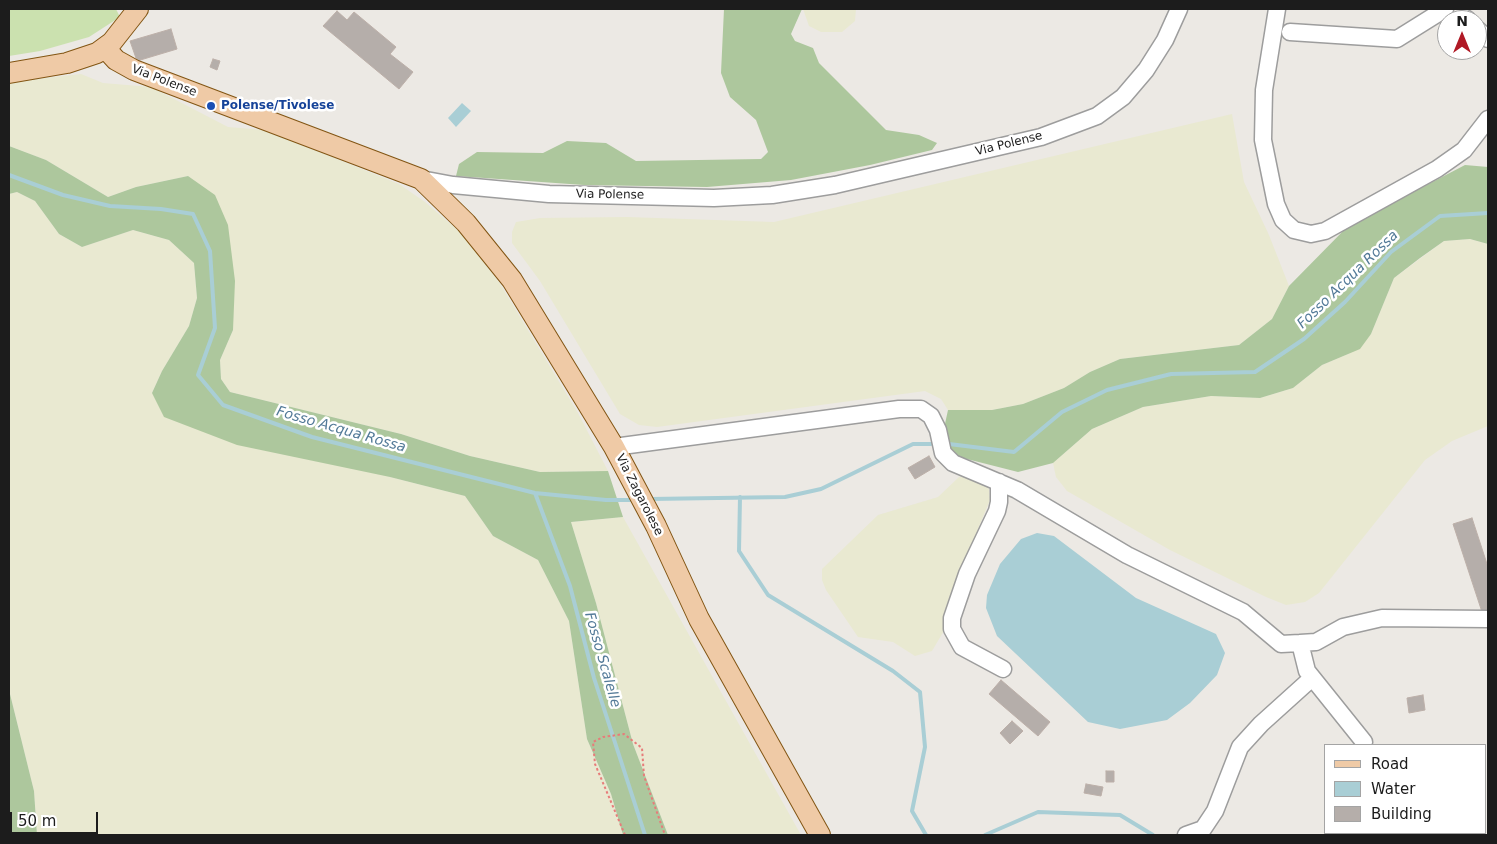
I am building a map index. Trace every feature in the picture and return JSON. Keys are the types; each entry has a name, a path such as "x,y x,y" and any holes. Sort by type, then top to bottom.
{"main road":[{"path":"9,73 74,62 105,48 131,11"},
{"name":"Via Polense","path":"105,48 122,64 141,73 421,179"},
{"name":"Via Zagarolese","path":"421,179 466,223 512,280 614,447 656,526 699,619 820,835"}],"street":[{"name":"Via Polense","path":"421,179 453,185 549,194 714,198 772,196 835,185 1041,137 1097,116 1116,103 1146,70 1165,40 1179,9"},
{"path":"1276,9 1264,90 1263,140 1276,204 1282,220 1294,230 1311,234 1325,231 1437,169 1464,150 1488,119"},
{"path":"1290,32 1397,39 1445,9"},
{"path":"614,447 916,408 931,416 938,430 944,453 949,460 963,468 999,482 1128,555 1243,612 1281,644 1316,642 1343,627 1382,618 1488,619"},
{"path":"999,482 997,511 967,574 952,618 952,629 962,647 1003,669"},
{"path":"1300,643 1307,671 1364,742"},
{"path":"1186,835 1204,832 1215,811 1240,748 1261,724 1312,678"}],"path":[{"path":"625,835 595,764 593,742 603,737 624,734 642,748 644,776 665,835"}],"green space":[{"path":"9,9 116,9 120,17 89,37 40,51 9,56"},
{"path":"724,9 802,9 791,34 795,41 813,48 819,63 886,130 919,135 937,143 932,150 870,165 791,180 707,187 584,185 456,176 459,164 477,152 543,153 567,141 606,143 636,161 761,159 768,152 756,120 730,97 721,73"},
{"path":"803,9 856,9 855,21 842,32 821,32 809,26"},
{"path":"81,74 103,83 151,87 228,127 265,130 399,184 425,202 461,233 499,282 578,413 608,471 540,472 470,456 401,434 230,392 221,379 220,360 233,330 188,176 136,187 108,197 46,160 9,146 9,82"},
{"path":"1232,114 1244,182 1269,235 1289,286 1272,319 1239,345 1120,359 1090,372 1064,388 1023,404 992,410 948,410 941,399 925,391 657,427 639,425 620,414 540,281 512,243 512,232 516,222 540,218 627,217 774,222"},
{"path":"9,146 46,160 108,197 136,187 188,176 215,195 228,225 235,281 233,330 220,360 221,379 230,392 401,434 470,456 540,472 608,471 623,517 571,522 596,603 633,744 668,835 623,835 611,794 587,739 569,621 538,560 493,536 465,496 390,477 237,445 164,417 152,393 162,371 189,326 197,298 194,263 169,240 133,230 82,247 59,234 35,201 17,192 9,194"},
{"path":"1465,165 1488,167 1488,244 1470,239 1444,241 1420,258 1394,278 1371,334 1360,349 1322,365 1293,388 1260,398 1211,396 1143,407 1092,429 1053,463 1018,472 955,456 946,449 943,433 948,410 992,410 1023,404 1064,388 1090,372 1120,359 1239,345 1272,319 1289,286 1348,226"},
{"path":"17,192 35,201 59,234 82,247 133,230 169,240 194,263 197,298 189,326 162,371 152,393 390,477 465,496 493,536 538,560 569,621 587,739 611,794 623,835 37,835 34,791 9,690 9,194"},
{"path":"1470,239 1488,244 1488,426 1452,441 1425,460 1319,593 1305,602 1286,605 1170,550 1067,491 1056,477 1053,463 1092,429 1143,407 1211,396 1260,398 1293,388 1322,365 1348,354 1371,334 1394,278 1444,241"},
{"path":"969,476 982,481 989,489 990,500 948,602 945,629 932,651 915,656 893,642 858,637 826,590 822,580 822,569 878,515 938,497 959,477"},
{"path":"623,517 801,835 668,835 633,744 596,603 571,522"},
{"path":"9,690 34,791 37,835 9,835"}],"water":[{"path":"462,103 471,111 456,127 448,118"},
{"path":"1037,533 1054,536 1136,598 1216,634 1225,653 1217,675 1190,703 1167,720 1120,729 1088,722 997,636 986,608 987,595 1000,564 1021,539"}],"building":[{"path":"337,11 347,20 354,12 396,47 390,54 413,72 399,89 323,26"},
{"path":"171,29 177,49 137,61 130,41"},
{"path":"213,59 220,61 217,70 210,67"},
{"path":"929,456 935,467 915,479 908,468"},
{"path":"1472,518 1488,567 1488,610 1482,612 1453,524"},
{"path":"1001,680 1050,722 1038,736 989,694"},
{"path":"1423,695 1425,710 1409,713 1407,698"},
{"path":"1012,721 1023,731 1010,744 1000,733"},
{"path":"1106,771 1114,771 1114,782 1106,782"},
{"path":"1086,784 1103,787 1101,796 1084,793"}],"waterway":[{"name":"Fosso Acqua Rossa","path":"9,175 63,195 110,206 161,209 193,214 210,251 215,328 198,375 223,405 312,437 535,493 606,500 634,500"},
{"name":"Fosso Acqua Rossa","path":"949,444 1014,452 1062,412 1107,390 1171,374 1255,372 1304,339 1345,302 1391,252 1440,216 1488,213"},
{"name":"Fosso Acqua Rossa","path":"650,499 785,497 821,489 913,444 931,444"},
{"name":"Fosso Scalelle","path":"535,493 570,586 594,678 645,835"},
{"path":"740,497 739,551 768,595 893,671 920,692 925,747 912,811 926,835"},
{"path":"985,835 1038,812 1120,815 1153,835"}],"place":[{"name":"Polense/Tivolese","path":"211,106"}]}
